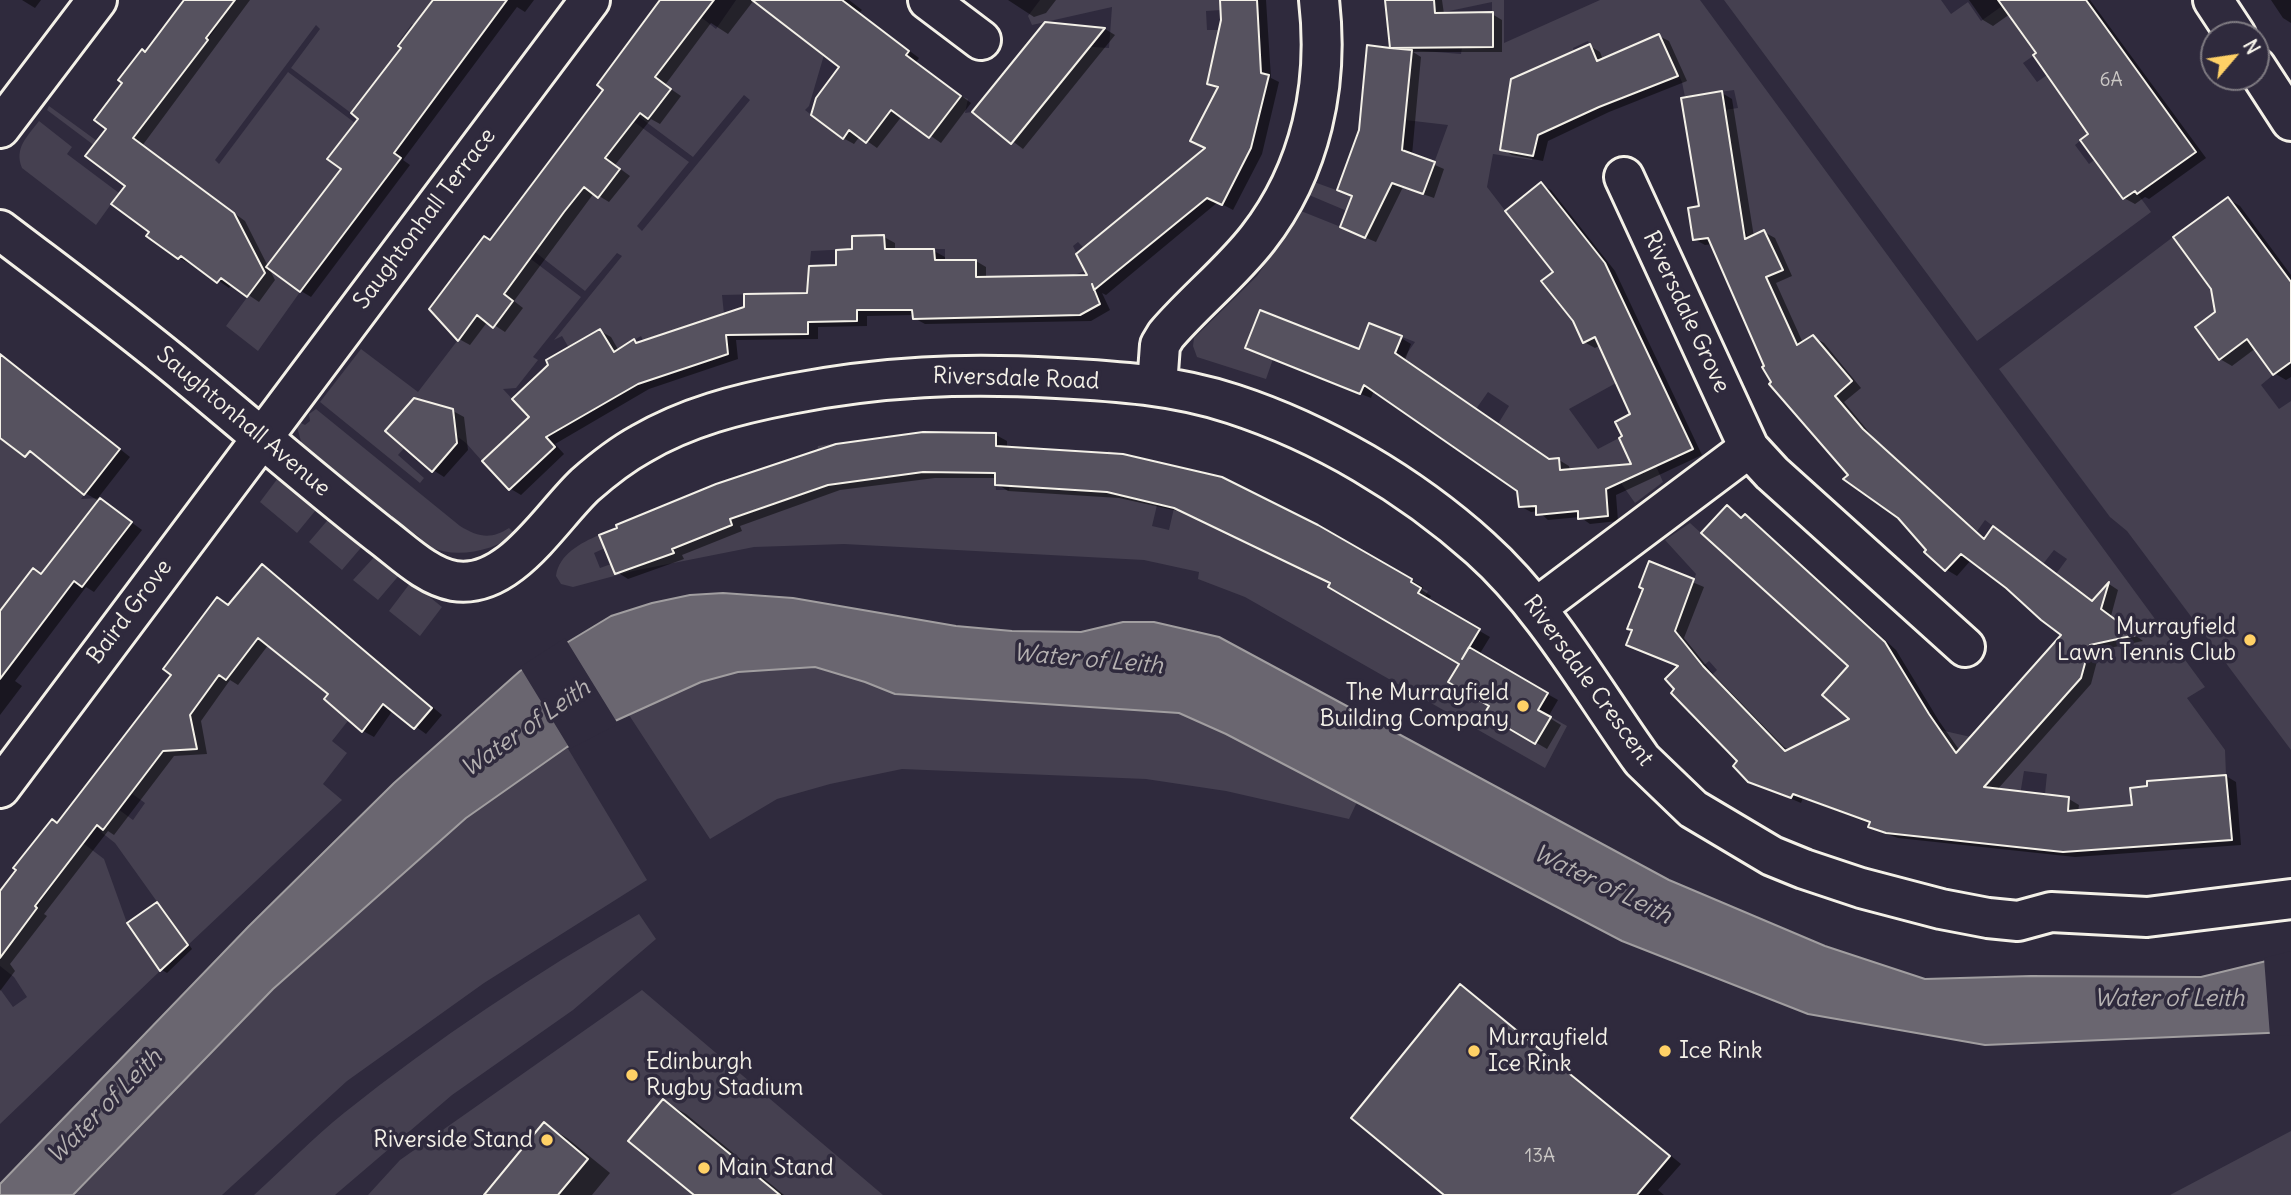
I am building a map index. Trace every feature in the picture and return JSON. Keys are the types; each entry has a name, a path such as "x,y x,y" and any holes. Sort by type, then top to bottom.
{"street":[{"path":"0,128 97,0"},
{"name":"Saughtonhall Terrace","path":"261,437 590,0"},
{"path":"928,0 981,40"},
{"path":"1157,386 1160,345 1166,335 1257,239 1281,204 1304,156 1317,106 1323,57 1319,0"},
{"path":"2213,0 2227,21"},
{"path":"2270,88 2291,121"},
{"name":"Riversdale Grove","path":"1624,177 1749,448 1965,647"},
{"name":"Saughtonhall Avenue","path":"0,230 184,372 343,506 438,576 472,581 497,573"},
{"name":"Riversdale Road","path":"497,573 513,562 586,484 615,461 658,435 705,414 818,389 871,380 932,375 987,375 1157,386"},
{"name":"Riversdale Crescent","path":"1157,386 1203,395 1267,416 1326,443 1427,505 1507,573 1536,608 1642,760 1676,795 1727,831 1772,856 1804,870 1861,888 1941,909 2018,921 2051,912 2147,917 2291,900"},
{"name":"Baird Grove","path":"0,788 261,437"},
{"path":"1536,608 1749,448"}],"shaded area":[{"path":"235,0 433,0 419,19 430,37 412,24 397,44 401,48 351,113 291,68 320,29 316,25 215,160 219,164 288,72 355,123 328,160 340,169 267,267 300,292 258,351 226,326 262,277 138,167 125,186 111,176 119,164 47,110 49,106 119,157 217,27 189,6"},
{"path":"736,0 775,0 767,12 824,55 809,106 805,110 842,139 861,114 886,106 929,138 961,96 968,99 965,113 972,112 1011,144 1083,56 1077,46 1109,48 1112,7 1032,25 1028,16 1040,0 1220,0 1221,10 1206,11 1207,30 1222,30 1207,84 1222,87 1191,141 1202,147 1190,172 1174,174 1084,248 1078,242 1073,246 1085,271 1074,275 976,277 976,260 945,260 945,249 885,249 884,236 852,236 852,249 811,251 807,293 722,295 725,324 702,321 643,340 641,336 614,352 604,335 596,332 582,370 562,336 554,340 622,256 617,253 585,291 535,252 584,187 598,197 620,169 605,158 633,121 689,162 637,226 642,231 750,100 744,95 693,157 622,104 648,119 655,77 701,17 716,29"},
{"path":"1434,0 1504,0 1504,43 1600,0 1700,0 2205,687 2187,698 2225,750 2226,775 2147,781 2148,804 2144,787 2131,788 2132,805 2068,813 2069,797 2045,794 2047,774 2024,771 2018,807 1782,747 1712,675 1717,670 1709,661 1703,666 1669,645 1696,574 1665,540 1690,523 1847,666 1823,695 1834,706 1971,737 2072,649 2125,637 2122,621 2055,631 2107,613 2056,574 2067,559 2054,550 2043,564 1985,520 1961,554 1878,447 1834,396 1852,381 1813,335 1792,349 1791,332 1766,277 1782,270 1765,230 1748,237 1744,227 1739,229 1724,110 1738,108 1734,90 1685,97 1682,82 1659,34 1597,61 1588,41 1573,48 1582,68 1508,97 1500,150 1533,156 1532,160 1493,154 1487,187 1537,252 1557,269 1542,281 1557,301 1591,293 1613,278 1614,282 1569,312 1583,343 1595,337 1616,383 1569,409 1598,449 1619,438 1637,475 1656,466 1663,482 1635,503 1609,466 1560,470 1559,459 1538,460 1498,424 1509,406 1488,392 1476,409 1403,359 1415,342 1369,324 1359,350 1260,310 1245,347 1273,359 1266,379 1197,357 1193,346 1194,338 1257,276 1301,211 1366,237 1373,222 1309,195 1314,182 1375,204 1385,180 1423,193 1448,125 1405,120 1412,50 1461,54 1462,47 1492,47 1492,2 1435,14"},
{"path":"1724,0 1941,0 1951,14 1968,2 1981,21 2002,6 2036,54 2023,63 2037,82 2050,73 2068,98 2064,100 2092,131 2075,145 2089,164 2106,151 2151,212 1977,341"},
{"path":"39,121 72,147 67,154 119,193 96,225 22,168 21,149"},
{"path":"2173,237 2223,306 2219,360 2247,339 2273,375 2261,385 2279,409 2291,401 2291,750 2127,531 2110,517 1999,369"},
{"path":"523,253 581,297 533,357 538,360 516,388 503,389 529,417 482,461 466,443 446,428 454,419 449,408 441,407 398,455 424,478 420,483 320,402 361,349 418,392 477,315 493,327 513,301 498,288"},
{"path":"0,408 12,448 25,457 39,439 34,454 56,472 94,482 81,499 100,498 42,573 34,567 0,611"},
{"path":"316,409 460,526 484,536 509,528 515,534 497,545 463,553 440,551 428,546 417,535 403,529 302,445 297,427 310,421 309,414"},
{"path":"934,432 934,472 995,473 996,490 1009,490 1010,448 1027,481 1027,487 1092,491 1108,451 1124,454 1114,494 1157,505 1152,526 1169,530 1174,508 1200,514 1209,475 1227,479 1217,528 1312,575 1331,535 1351,547 1328,587 1398,627 1421,588 1428,591 1425,597 1436,603 1416,638 1459,664 1449,682 1489,658 1493,661 1475,693 1491,702 1485,714 1535,744 1551,717 1567,726 1545,768 1245,597 1198,579 1199,572 1144,560 844,544 754,547 633,571 573,587 561,584 556,576 566,555 599,535 605,548 594,553 600,568 611,564 632,566 633,569 673,553 656,508 668,503 684,543 716,484 730,478 741,507 758,510 807,492 818,446 837,443 842,482 903,475 898,435"},
{"path":"281,474 320,505 297,533 260,502"},
{"path":"332,515 365,543 342,570 309,542"},
{"path":"377,554 401,573 378,600 353,580"},
{"path":"411,582 442,607 420,636 389,611"},
{"path":"252,611 299,671 318,686 327,675 337,683 324,699 339,712 351,717 332,741 347,753 323,784 342,800 188,945 115,843 101,832 118,809 133,820 145,803 131,793 171,741 183,750 193,746 194,735 182,726 202,700 195,694 213,670 227,680 244,656"},
{"path":"815,667 895,694 1179,713 1226,734 1357,802 1349,819 1226,791 1146,779 902,769 830,784 777,799 710,839 629,715 682,689 714,677 757,670"},
{"path":"567,747 647,880 484,983 347,1081 222,1195 73,1195 273,989 466,818"},
{"path":"83,843 104,859 127,923 160,971 0,1124 0,989 13,1007 27,997 14,977 0,966 0,958"},
{"path":"639,914 656,939 573,1010 452,1095 335,1195 254,1195 332,1123 415,1059 524,983"},
{"name":"Edinburgh Rugby Stadium","path":"642,990 883,1195 368,1195 400,1160"},
{"path":"2291,1131 2291,1195 2170,1195"}],"water":[{"name":"Water of Leith","path":"723,593 793,598 956,626 1012,631 1081,632 1123,622 1154,622 1219,637 1669,880 1825,946 1925,979 2031,976 2201,977 2291,955 2291,1032 1985,1045 1808,1014 1622,941 1226,734 1179,713 895,694 815,667 738,672 701,682 615,721 567,747 466,818 273,989 73,1195 0,1195 0,1184 249,926 394,783 520,671 611,616 690,595"}],"pier":[{"path":"565,638 618,724 570,749 520,667"},
{"path":"2291,951 2291,1035 2270,1036 2264,958"}],"building":[{"path":"184,0 235,0 133,138 234,213 265,273 247,297 221,278 217,283 181,256 178,259 146,236 149,232 111,204 125,186 85,156 106,129 94,120 122,83 118,80 142,49 145,52"},
{"path":"433,0 507,0 394,153 401,158 300,292 266,267 341,169 327,159 358,119 351,113 401,48 398,46"},
{"path":"660,0 714,0 655,77 671,89 648,119 640,113 605,158 620,169 598,198 584,187 564,212 504,294 513,301 493,328 477,315 458,341 429,309 484,236 490,240 603,90 597,85"},
{"path":"752,0 842,0 909,51 906,55 961,96 929,138 891,110 866,143 849,130 843,139 811,115 816,98 839,67"},
{"path":"1220,0 1257,0 1261,73 1269,75 1251,148 1222,205 1207,198 1094,290 1100,304 1080,315 913,319 912,310 857,310 857,321 808,322 808,334 726,335 728,354 638,384 546,437 555,447 509,490 482,461 529,417 512,399 548,365 546,360 600,329 614,352 634,339 636,343 744,307 744,294 807,293 809,266 836,265 836,250 852,249 852,236 884,235 885,249 934,249 935,260 976,260 976,277 1087,275 1076,254 1205,148 1190,141 1218,87 1207,84 1221,20"},
{"path":"1385,0 1434,0 1435,13 1493,12 1493,47 1390,48"},
{"path":"1998,0 2086,0 2196,152 2137,194 2135,191 2123,199 2080,140 2088,134"},
{"path":"1045,22 1105,28 1011,144 972,112"},
{"path":"1659,34 1678,76 1599,107 1538,135 1533,156 1500,150 1511,79 1590,44 1597,61"},
{"path":"1367,45 1412,50 1402,150 1435,162 1423,194 1392,183 1365,238 1340,227 1352,196 1337,190 1359,130"},
{"path":"1722,91 1745,239 1764,230 1783,270 1766,277 1797,345 1813,335 1852,381 1835,396 1863,429 1984,539 1993,526 2092,601 2109,582 2101,609 2136,635 2090,645 2081,678 1984,787 2069,797 2068,811 2132,805 2130,788 2147,786 2147,781 2226,775 2232,840 2063,852 1886,833 1868,827 1870,822 1793,794 1791,798 1748,782 1733,766 1737,761 1671,693 1674,689 1665,679 1678,666 1626,645 1632,630 1627,629 1643,589 1639,587 1649,561 1694,579 1675,631 1703,666 1785,751 1849,719 1822,695 1848,666 1701,533 1727,505 1741,518 1745,514 1885,642 1956,753 2061,635 1961,554 1945,571 1924,552 1926,550 1898,518 1843,479 1848,475 1769,384 1771,382 1762,367 1764,366 1708,238 1693,240 1688,208 1699,206 1681,98"},
{"path":"1541,182 1605,263 1693,449 1606,489 1608,516 1578,519 1578,511 1536,515 1536,506 1519,507 1517,491 1364,385 1360,394 1245,348 1260,310 1359,349 1369,323 1402,336 1395,353 1549,459 1559,458 1560,470 1631,464 1615,422 1630,414 1595,337 1583,343 1573,321 1541,281 1553,272 1505,211"},
{"path":"2228,197 2291,282 2291,362 2273,375 2247,339 2219,360 2195,327 2215,312 2211,289 2173,237"},
{"path":"0,354 120,449 84,495 30,451 25,457 0,438"},
{"path":"414,398 453,409 457,443 432,472 385,431"},
{"path":"923,432 996,433 996,446 1123,454 1222,477 1318,525 1412,579 1411,582 1421,588 1418,593 1480,629 1469,647 1548,693 1538,710 1551,717 1535,744 1484,714 1489,706 1448,682 1459,664 1328,587 1330,583 1174,508 1107,492 995,485 995,473 923,472 828,485 730,519 732,525 672,549 674,553 615,574 599,535 617,528 616,525 716,484 836,444"},
{"path":"100,498 132,522 82,587 74,581 0,679 0,611 33,568 41,574"},
{"path":"262,564 432,708 414,729 383,704 362,732 324,699 328,694 258,638 226,680 219,675 190,715 197,749 163,751 103,830 97,825 35,906 37,908 0,958 0,891 16,870 13,868 52,819 57,823 171,675 163,669 217,597 228,605"},
{"path":"157,902 188,945 160,971 127,923"},
{"name":"Murrayfield Ice Rink","path":"1460,984 1670,1156 1637,1195 1444,1195 1351,1118"},
{"name":"Main Stand","path":"663,1099 780,1195 694,1195 628,1141"},
{"name":"Riverside Stand","path":"544,1122 588,1159 558,1195 484,1195"}],"place":[{"name":"Murrayfield Lawn Tennis Club","path":"2250,640"},
{"name":"The Murrayfield Building Company","path":"1523,706"},
{"name":"Murrayfield Ice Rink","path":"1474,1051"},
{"name":"Ice Rink","path":"1665,1051"},
{"name":"Edinburgh Rugby Stadium","path":"632,1075"},
{"name":"Riverside Stand","path":"547,1140"},
{"name":"Main Stand","path":"704,1168"}]}
